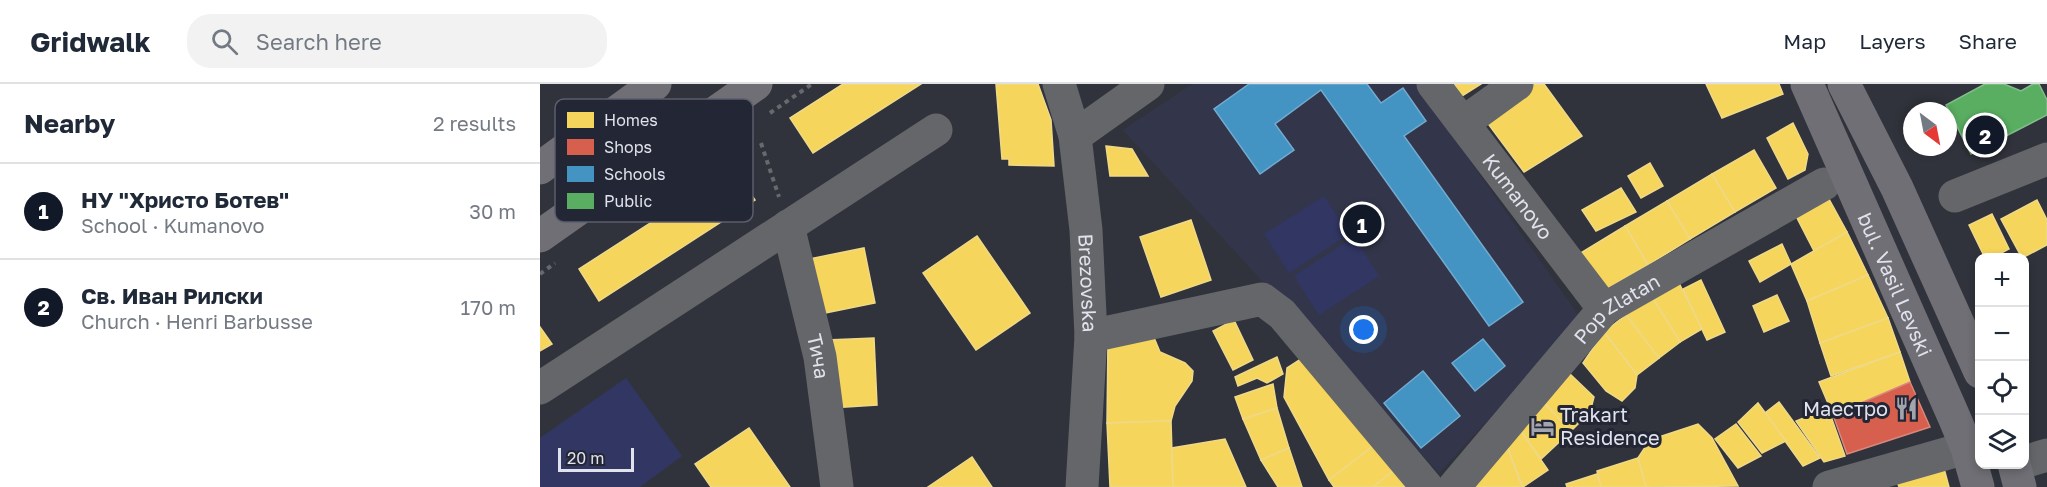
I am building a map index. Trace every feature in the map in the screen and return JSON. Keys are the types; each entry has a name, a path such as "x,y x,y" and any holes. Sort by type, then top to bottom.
{"main road":[{"path":"634,99 655,84"},
{"path":"735,99 756,84"},
{"name":"bul. Vasil Levski","path":"1807,84 1975,464"},
{"name":"bul. Vasil Levski","path":"1844,84 1902,197 1975,361"},
{"path":"540,168 555,157"},
{"path":"540,236 560,222"},
{"path":"2016,469 2020,487"}],"street":[{"name":"Brezovska","path":"1059,84 1075,136 1086,230 1091,336 1083,487"},
{"path":"1075,136 1148,84"},
{"name":"Kumanovo","path":"1433,84 1604,309"},
{"path":"1463,123 1517,84"},
{"path":"540,388 936,130"},
{"path":"1955,196 2047,159"},
{"name":"Pop Zlatan","path":"1454,487 1604,309 1824,184"},
{"name":"Тича","path":"788,226 820,357 837,487"},
{"path":"1091,336 1262,298 1282,314 1427,487"},
{"path":"2029,461 2047,455"},
{"path":"1829,487 1975,464"}],"path":[{"path":"761,143 788,226"}],"shaded area":[{"path":"1192,84 1416,84 1581,319 1439,473 1123,130"},
{"path":"1324,196 1349,234 1289,273 1264,234"},
{"path":"1354,237 1379,276 1319,315 1294,276"},
{"path":"626,378 682,456 640,487 540,487 540,438"}],"building: Homes":[{"path":"843,84 921,84 813,153 790,118"},
{"path":"996,84 1038,84 1051,120 1054,166 1009,165 1009,159 1002,159"},
{"path":"1454,84 1481,84 1462,96"},
{"path":"1534,84 1544,84 1582,136 1524,172 1486,121"},
{"path":"1706,84 1779,84 1783,94 1722,118"},
{"path":"1793,123 1808,154 1805,170 1788,179 1767,138"},
{"path":"1106,146 1132,149 1148,176 1110,176"},
{"path":"1754,150 1776,188 1735,212 1712,174"},
{"path":"1650,163 1663,186 1641,198 1628,176"},
{"path":"1712,174 1735,212 1690,239 1667,201"},
{"path":"1621,188 1636,212 1596,231 1582,210"},
{"path":"1829,199 1847,232 1814,251 1796,216"},
{"path":"2037,200 2047,220 2047,245 2029,254 2019,253 2001,219"},
{"path":"1667,201 1690,239 1648,265 1625,226"},
{"path":"1992,214 2009,249 2001,253 1983,253 1969,225"},
{"path":"1191,220 1211,280 1161,297 1140,237"},
{"path":"652,222 721,222 599,301 579,269"},
{"path":"1625,226 1648,265 1601,292 1579,254"},
{"path":"1847,232 1868,275 1807,301 1791,264"},
{"path":"977,236 1030,313 976,350 923,273"},
{"path":"1782,244 1791,264 1760,282 1749,261"},
{"path":"864,248 875,303 815,315 804,260"},
{"path":"1868,275 1888,318 1820,343 1807,301"},
{"path":"1701,280 1725,332 1707,340 1683,289"},
{"path":"1678,281 1702,329 1680,342 1652,297"},
{"path":"1777,295 1789,321 1764,332 1753,306"},
{"path":"1652,297 1680,342 1659,358 1626,315"},
{"path":"1626,315 1659,358 1637,375 1604,332"},
{"path":"1888,318 1900,352 1831,376 1820,343"},
{"path":"1234,320 1253,360 1233,370 1213,331"},
{"path":"540,327 552,344 540,351"},
{"path":"1150,328 1160,352 1185,363 1193,371 1192,381 1175,406 1171,421 1107,423 1108,339"},
{"path":"1604,332 1637,375 1635,388 1622,401 1606,391 1583,363"},
{"path":"874,338 877,405 831,408 827,340"},
{"path":"1900,352 1910,382 1833,415 1819,382"},
{"path":"1307,355 1376,444 1329,480 1284,397 1287,368"},
{"path":"1277,357 1283,374 1267,383 1257,378 1238,386 1235,377"},
{"path":"1570,374 1594,397 1590,412 1571,431 1542,401"},
{"path":"1273,384 1277,408 1243,419 1235,397"},
{"path":"1542,401 1571,431 1541,459 1518,427"},
{"path":"1779,402 1820,458 1803,466 1765,413"},
{"path":"1758,403 1786,441 1762,453 1738,422"},
{"path":"1277,408 1289,448 1261,460 1243,419"},
{"path":"1828,408 1845,456 1824,462 1796,421"},
{"path":"1171,421 1173,487 1110,487 1107,423"},
{"path":"1698,424 1712,438 1738,486 1646,487 1638,458 1650,440"},
{"path":"1736,424 1761,456 1738,468 1715,439"},
{"path":"1518,427 1548,470 1523,487 1505,441"},
{"path":"749,428 790,487 711,487 695,464"},
{"path":"1225,439 1246,487 1173,487 1172,448"},
{"path":"1505,441 1522,487 1466,487"},
{"path":"1376,444 1396,469 1373,487 1334,487 1329,480"},
{"path":"1289,448 1302,487 1278,487 1261,460"},
{"path":"972,457 992,487 928,487"},
{"path":"1638,458 1646,487 1601,487 1597,471"},
{"path":"1942,461 1949,487 1899,487 1895,476"},
{"path":"1396,469 1410,487 1373,487"},
{"path":"1597,474 1601,487 1567,487 1566,484"}],"building: Shops":[{"path":"1910,382 1930,427 1847,454 1833,415"}],"building: Schools":[{"path":"1249,84 1367,84 1381,103 1403,88 1426,121 1404,136 1523,302 1489,326 1321,90 1275,124 1294,150 1260,174 1214,109"},
{"path":"1483,339 1505,366 1475,391 1452,363"},
{"path":"1423,371 1460,416 1421,448 1384,403"}],"building: Public":[{"path":"1985,84 2004,84 2021,91 2033,84 2039,84 2047,100 2047,115 1971,154 1957,127 1957,102 1952,102"}],"place":[{"name":"Св. Иван Рилски","path":"1985,135"},
{"name":"НУ \"Христо Ботев\"","path":"1362,224"},
{"name":"Маестро","path":"1906,408"},
{"name":"Trakart Residence","path":"1542,426"}]}
